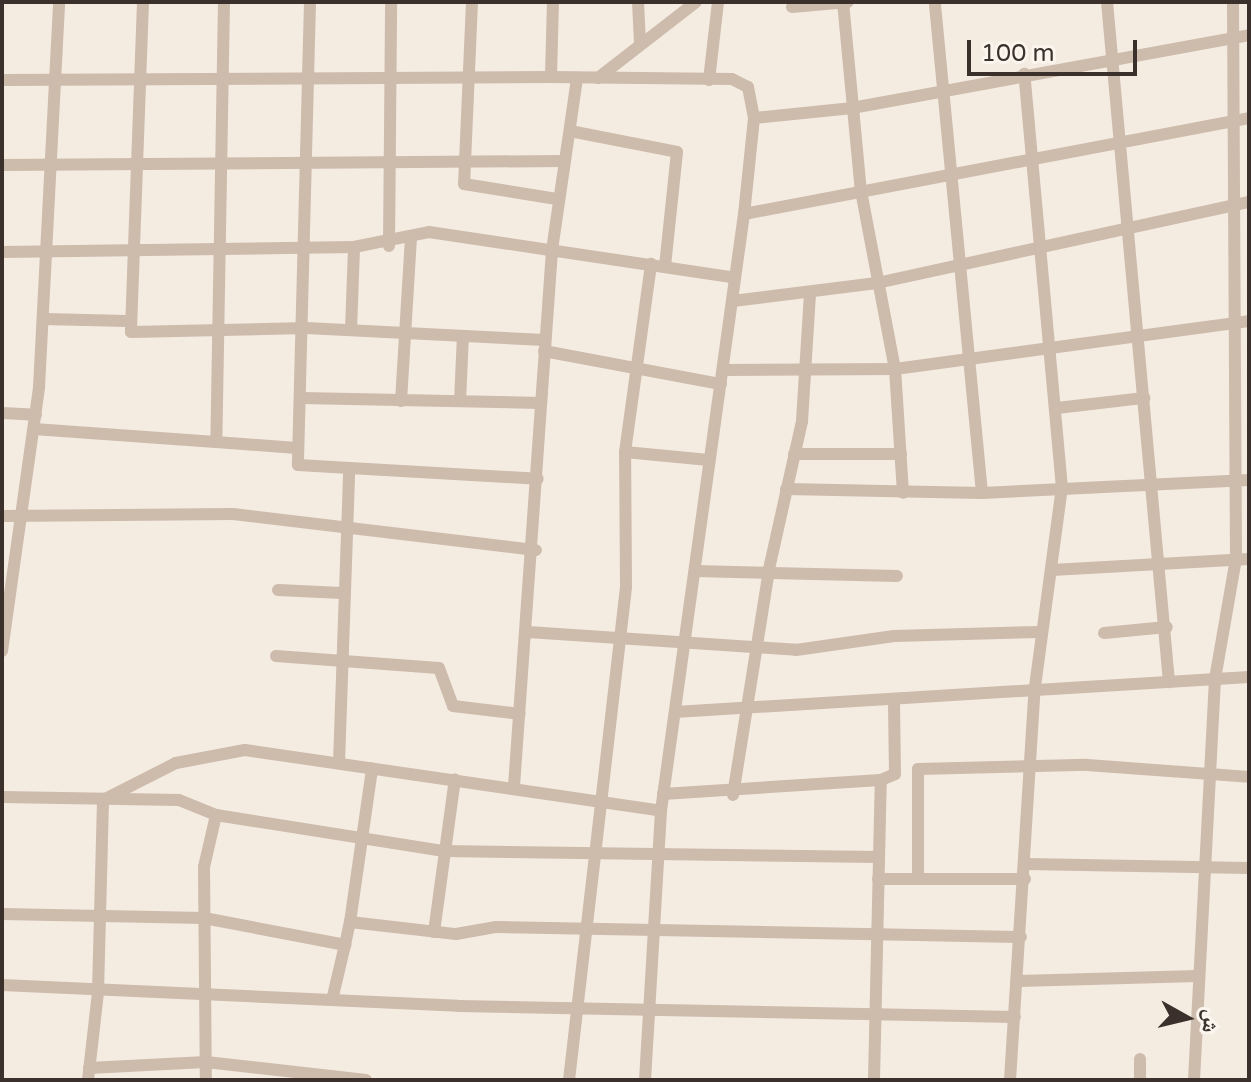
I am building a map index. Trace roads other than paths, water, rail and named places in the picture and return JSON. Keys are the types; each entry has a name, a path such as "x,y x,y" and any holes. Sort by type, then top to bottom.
{"street":[{"path":"2,651 4,604 22,515 36,415 51,249 59,2"},
{"path":"143,2 127,321 138,334 306,328 463,336 545,346 721,384"},
{"path":"216,442 224,2"},
{"path":"310,2 306,80 306,328 297,448 304,469 538,479"},
{"path":"389,246 391,2"},
{"path":"472,2 467,186 557,199"},
{"path":"551,77 553,2"},
{"path":"638,2 640,43"},
{"path":"598,78 696,2"},
{"path":"709,80 718,2"},
{"path":"792,7 846,2 852,108 861,191 895,369 903,493"},
{"path":"935,2 948,174 972,358 982,493"},
{"path":"1107,2 1125,226 1163,564 1169,682"},
{"path":"1194,1080 1197,976 1215,679 1243,559 1243,119 1233,2"},
{"path":"754,118 852,108 941,87 1111,62 1249,35"},
{"path":"1010,1080 1019,981 1034,694 1040,632 1052,570 1062,488 1024,74"},
{"path":"2,80 551,77 709,80 748,87 754,118 744,214 661,811 649,933 645,1080"},
{"path":"514,786 536,550 540,403 552,250 577,78"},
{"path":"744,214 1243,119"},
{"path":"570,131 677,152 665,266"},
{"path":"2,165 564,161"},
{"path":"733,301 810,294 877,283 1125,226 1244,203"},
{"path":"2,252 132,247 389,246 429,232 735,278"},
{"path":"401,401 411,236"},
{"path":"351,330 354,247"},
{"path":"569,1080 629,547 625,452 651,264"},
{"path":"733,795 769,569 808,375 810,294"},
{"path":"44,319 127,321"},
{"path":"723,370 808,375 895,369 1139,333 1244,321"},
{"path":"460,401 463,336"},
{"path":"302,398 540,403"},
{"path":"1057,408 1144,398"},
{"path":"2,413 36,415"},
{"path":"34,429 297,448"},
{"path":"625,452 709,460"},
{"path":"794,454 901,454"},
{"path":"339,763 342,593 349,472"},
{"path":"786,489 982,493 1244,480"},
{"path":"2,516 233,514 536,550"},
{"path":"1052,570 1243,559"},
{"path":"695,571 769,569 897,576"},
{"path":"278,590 342,593"},
{"path":"1104,633 1167,627"},
{"path":"528,632 620,635 758,648 1040,632"},
{"path":"276,656 340,655 439,668 453,706 520,714"},
{"path":"675,712 744,712 894,704 1249,677"},
{"path":"894,704 895,774"},
{"path":"103,800 217,751 514,786 661,811"},
{"path":"663,794 733,795 881,780 918,769 1029,764 1249,777"},
{"path":"333,996 350,922 372,769"},
{"path":"918,769 918,879"},
{"path":"434,932 455,779"},
{"path":"874,1080 881,780"},
{"path":"2,797 179,800 216,815 362,843 444,851 595,857 879,857"},
{"path":"103,800 102,920 98,992 88,1074 206,1062 366,1080"},
{"path":"206,1080 209,990 204,867 216,815"},
{"path":"1026,864 1249,868"},
{"path":"878,879 1025,879"},
{"path":"2,914 102,920 204,918 345,945"},
{"path":"350,922 434,932 1021,937"},
{"path":"1019,981 1197,976"},
{"path":"2,985 98,992 209,990 645,1010 1015,1017"},
{"path":"1140,1059 1140,1080"}]}
